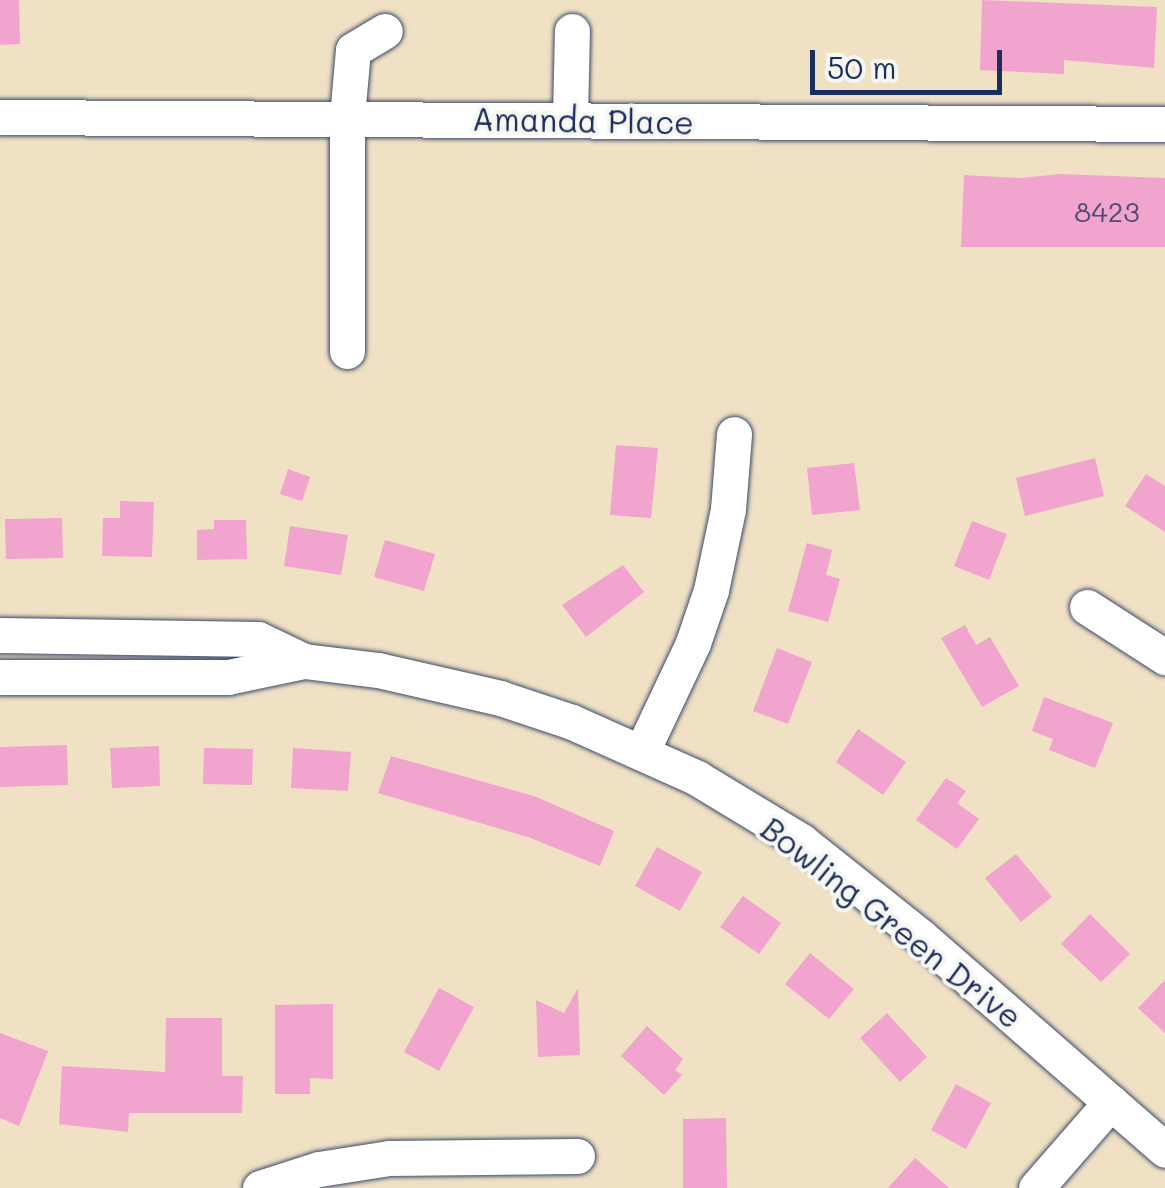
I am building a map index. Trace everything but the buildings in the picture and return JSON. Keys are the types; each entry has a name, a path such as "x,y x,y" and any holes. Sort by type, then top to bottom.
{"street":[{"path":"570,117 572,31"},
{"path":"347,351 347,116 353,50 385,32"},
{"name":"Amanda Place","path":"0,117 570,117 630,123 1165,124"},
{"path":"642,751 693,643 711,590 728,508 734,434"},
{"path":"1087,607 1165,657"},
{"name":"Bowling Green Drive","path":"0,636 258,639 304,661"},
{"name":"Bowling Green Drive","path":"0,677 228,676 304,661 378,670 500,698 642,751 801,841 920,936 1165,1150"},
{"path":"1036,1188 1111,1102"},
{"path":"260,1188 319,1169 389,1158 577,1156"}]}
